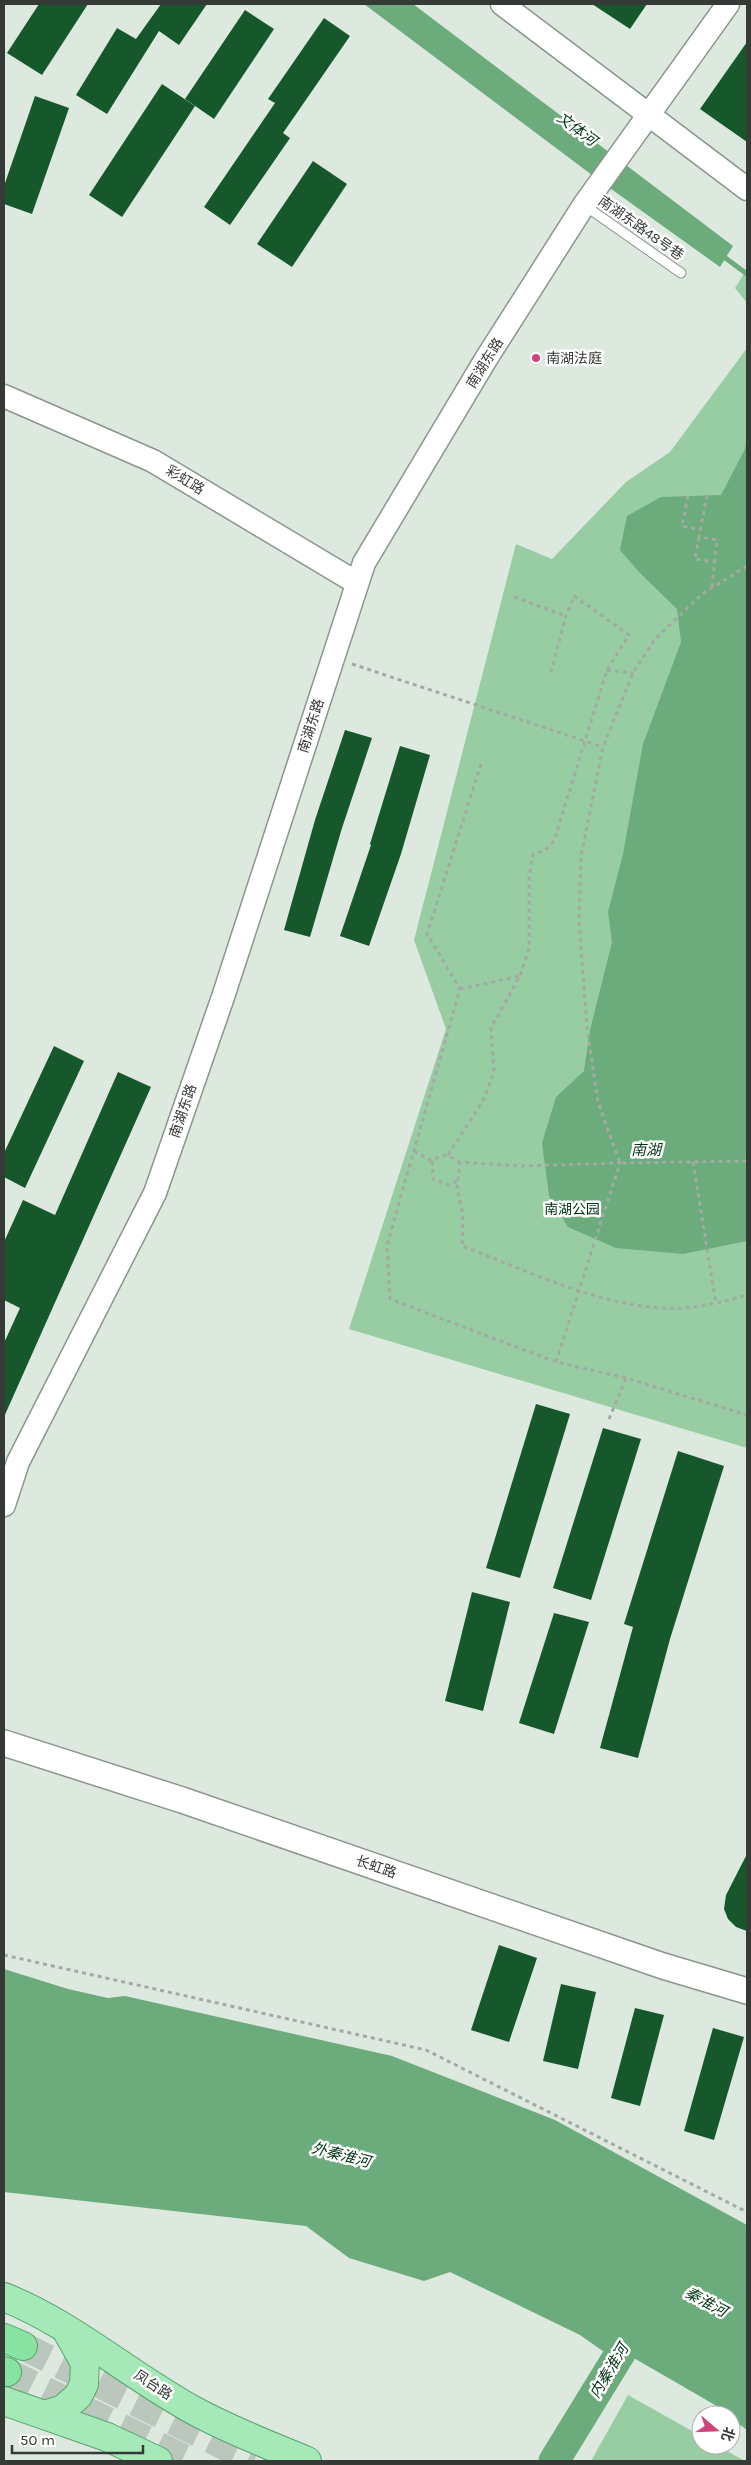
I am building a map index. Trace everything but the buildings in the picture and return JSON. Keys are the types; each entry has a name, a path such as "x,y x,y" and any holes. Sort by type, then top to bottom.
{"main road":[{"name":"长虹路","path":"4,1743 182,1800 663,1966 747,1991"},
{"name":"凤台路","path":"4,2297 22,2304 66,2330 193,2410 307,2461"},
{"path":"44,2415 63,2409 78,2396 84,2384 85,2362 66,2330"},
{"path":"4,2401 107,2437 158,2461"}],"street":[{"path":"502,4 747,189"},
{"name":"南湖东路","path":"4,1505 18,1462 155,1193 223,997 364,563 486,360 584,205 728,4"},
{"name":"彩虹路","path":"4,396 153,461 357,583"}],"lane":[{"name":"南湖东路48号巷","path":"584,205 681,273"}],"path":[{"path":"706,495 696,559 715,562"},
{"path":"688,496 682,526 700,530"},
{"path":"699,537 717,540 712,587"},
{"path":"556,1362 581,1291 620,1164 598,1102 587,1028 580,920 581,856 602,747 633,673 655,639 702,594 747,566"},
{"path":"448,1155 483,1100 494,1072 491,1028 520,976 529,948 529,877 533,854 545,850 554,841 607,670 629,635 574,596 566,616 550,672"},
{"path":"514,597 566,616"},
{"path":"333,658 602,747"},
{"path":"607,670 633,673"},
{"path":"481,764 427,934 460,989 387,1245 390,1299 556,1362 626,1378 747,1415"},
{"path":"460,989 520,976"},
{"path":"414,1151 432,1160"},
{"path":"432,1160 438,1156 448,1155 460,1162 519,1166 747,1161"},
{"path":"432,1160 433,1179 449,1185 458,1181"},
{"path":"460,1162 458,1181 463,1214 462,1246 581,1291 644,1306 683,1308 716,1304 747,1296"},
{"path":"693,1162 716,1304"},
{"path":"609,1419 626,1378"},
{"path":"4,1956 426,2050 747,2212"}],"green space":[{"path":"747,269 747,303 735,288"},
{"name":"南湖公园","path":"747,348 747,1448 349,1329 446,1029 414,940 516,544 552,559 626,482 670,452"},
{"path":"628,2395 691,2430 691,2455 734,2455 745,2461 591,2461"}],"water":[{"path":"364,4 413,4 733,246 720,267 600,181"},
{"name":"南湖","path":"747,433 747,1241 683,1254 616,1248 568,1227 549,1196 542,1143 556,1097 584,1071 590,1030 612,942 608,912 623,854 643,744 681,642 677,609 640,573 620,550 627,516 661,497 721,495 745,449"},
{"path":"4,1969 68,1989 108,1998 125,1996 392,2056 555,2120 747,2225 747,2430 741,2426 741,2405 715,2405 620,2350 617,2361 580,2335 450,2272 424,2281 349,2258 306,2226 4,2192"}],"waterway":[{"name":"文体河","path":"720,254 747,274"},
{"name":"内秦淮河","path":"554,2461 643,2316"}],"tunnel":[{"path":"23,2346 254,2461"},
{"path":"7,2372 190,2461"}],"place":[{"name":"南湖法庭","path":"536,358"}],"water label":[{"name":"外秦淮河","path":"341,2155"},
{"name":"秦淮河","path":"706,2302"}]}
